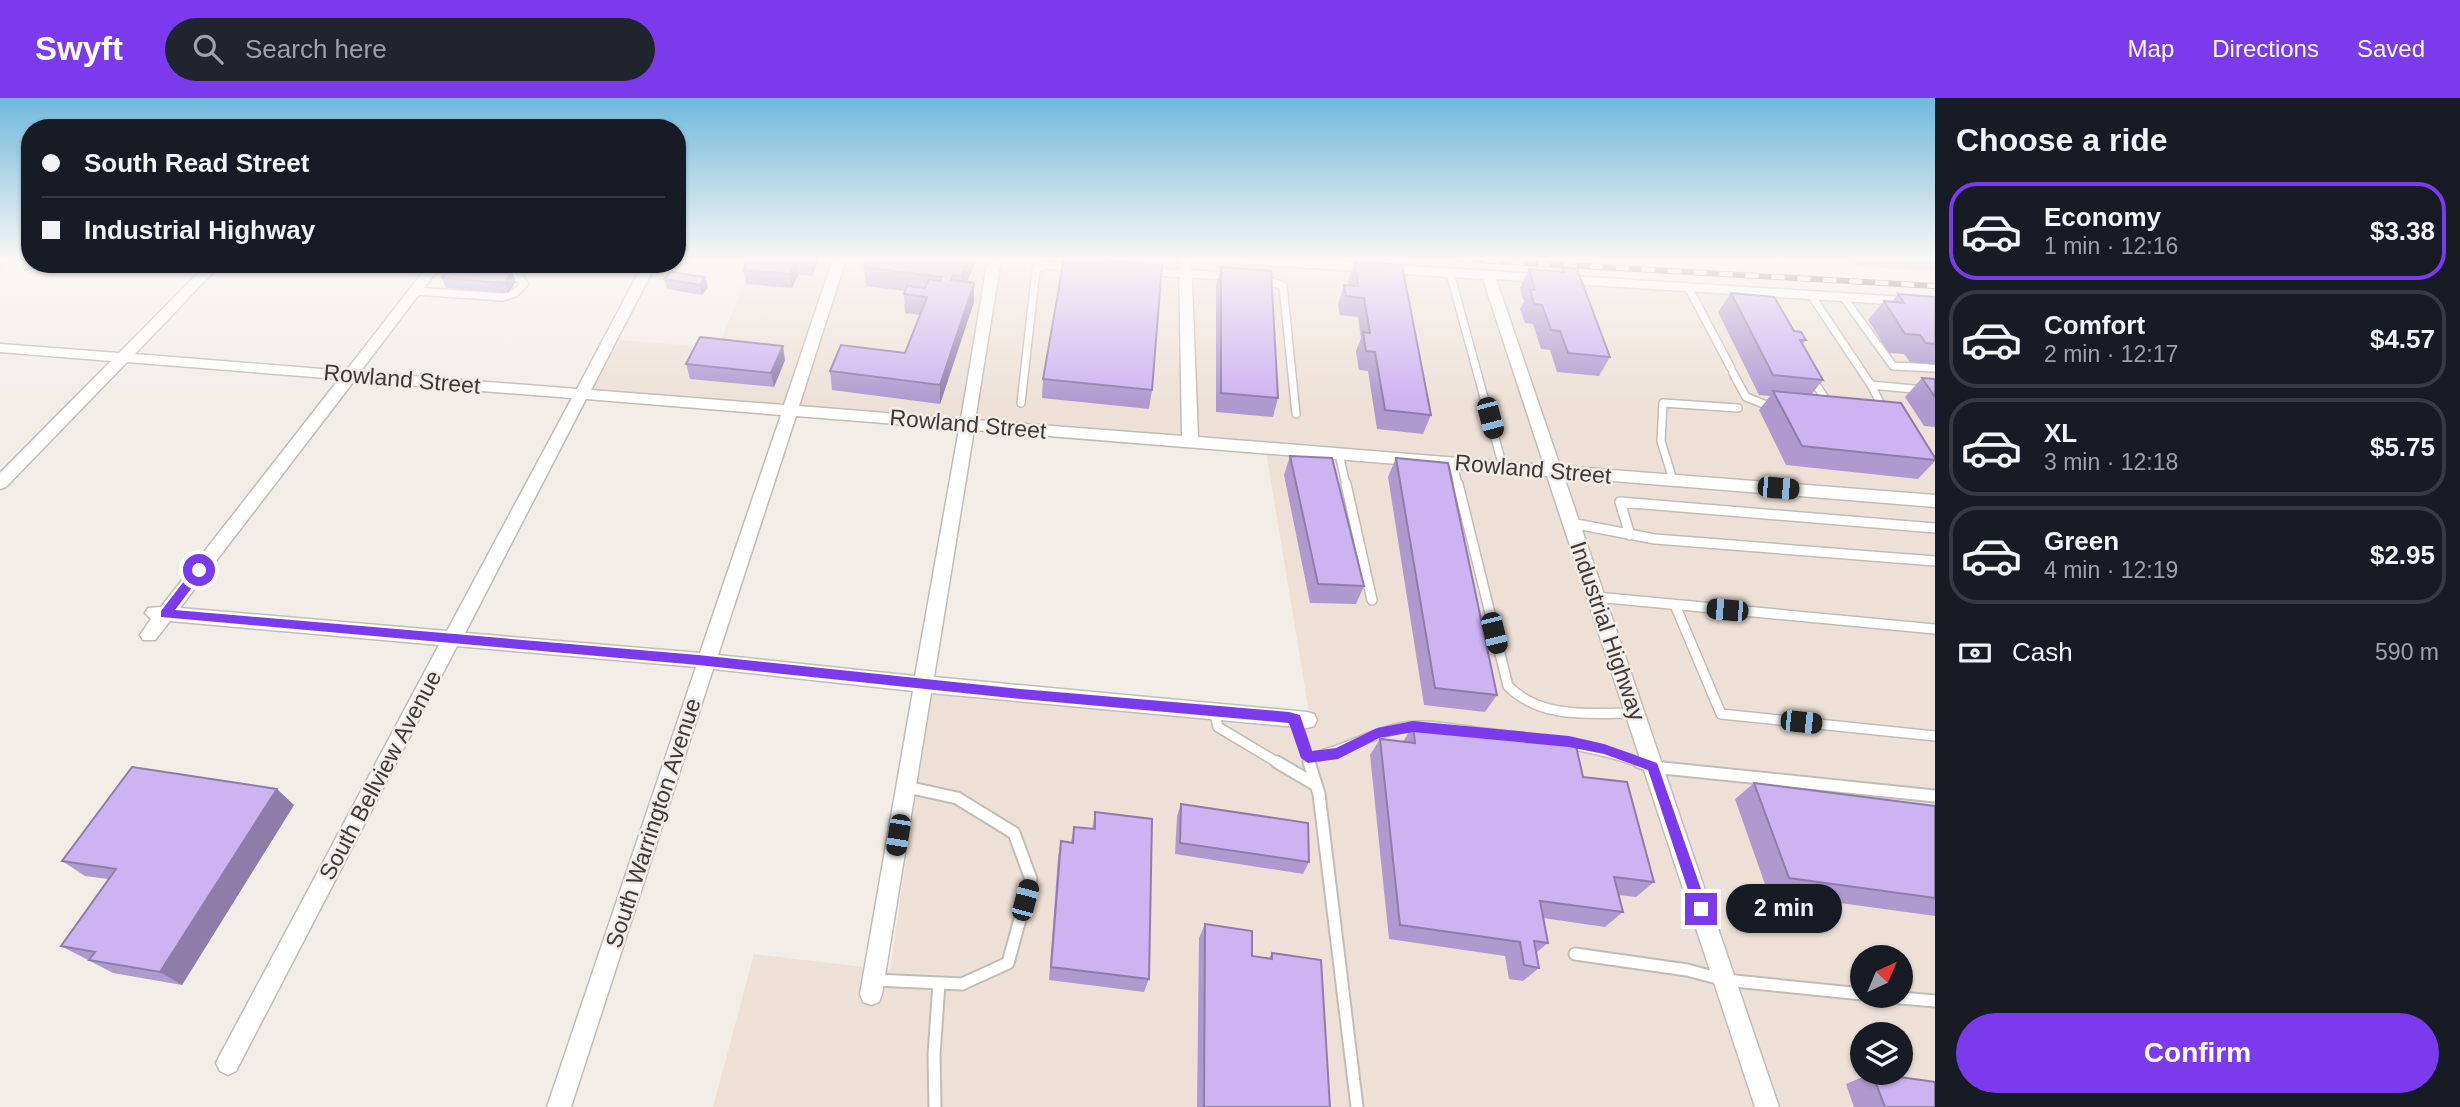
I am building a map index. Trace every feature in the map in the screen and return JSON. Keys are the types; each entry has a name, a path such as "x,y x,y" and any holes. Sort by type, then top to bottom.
{"street":[{"path":"0,483 174,306"},
{"path":"149,635 160,613 403,306"},
{"name":"South Bellview Avenue","path":"228,1063 628,306"},
{"name":"South Warrington Avenue","path":"559,1107 825,306"},
{"path":"872,987 987,306"},
{"path":"1186,306 1190,442"},
{"name":"Industrial Highway","path":"1498,306 1767,1107"},
{"name":"Rowland Street","path":"0,348 1935,501"},
{"path":"160,613 1301,719"}],"lane":[{"path":"1021,403 1032,306"},
{"path":"1285,306 1296,414"},
{"path":"1459,306 1503,467"},
{"path":"1698,306 1746,397 1770,407 1783,409"},
{"path":"1818,306 1871,385 1888,417 1874,416"},
{"path":"1850,306 1893,366 1935,368"},
{"path":"1806,368 1833,412 1821,412"},
{"path":"1871,385 1935,391"},
{"path":"1673,480 1661,441 1663,403 1738,408"},
{"path":"1339,454 1372,600"},
{"path":"1453,463 1508,686 1516,696 1550,710 1635,713"},
{"path":"1630,535 1620,502 1935,528"},
{"path":"1571,523 1630,535 1935,561"},
{"path":"1596,597 1935,629"},
{"path":"1675,605 1721,714 1935,736"},
{"path":"1214,710 1218,727 1316,785"},
{"path":"1301,719 1316,785 1346,1002 1357,1107"},
{"path":"1308,758 1338,754 1377,733 1413,726 1569,741 1622,753 1653,766 1935,796"},
{"path":"872,987 962,984 1008,963 1031,879 1014,833 957,798 906,787"},
{"path":"1575,954 1695,971 1725,980 1850,993"},
{"path":"935,1107 934,1055 939,983"},
{"path":"1913,999 1935,1001"}],"shaded area":[{"path":"735,306 1935,306 1935,1107 713,1107 754,954 890,970 932,681 1309,713 1265,445 590,393 620,340 718,348"}],"building":[{"path":"923,306 966,306 940,385 830,371 841,345 905,353"},
{"path":"1056,306 1159,306 1152,390 1043,379"},
{"path":"1221,306 1273,306 1278,398 1221,393"},
{"path":"1365,306 1410,306 1431,415 1385,410 1375,352 1366,351 1363,332 1370,333"},
{"path":"1542,306 1591,306 1610,357 1568,353 1560,331 1551,330"},
{"path":"1738,306 1779,306 1794,331 1801,332 1806,340 1800,340 1823,380 1773,375"},
{"path":"1887,306 1935,306 1935,344 1926,343 1920,335 1905,334"},
{"path":"700,337 783,346 771,373 686,364"},
{"path":"1922,378 1935,379 1935,397"},
{"path":"1773,391 1901,403 1935,460 1802,446"},
{"path":"1290,456 1332,458 1364,586 1318,584"},
{"path":"1396,458 1448,463 1497,695 1435,688"},
{"path":"1413,725 1576,746 1583,777 1627,782 1654,882 1614,877 1623,912 1540,901 1548,943 1534,941 1539,968 1524,965 1520,942 1400,925 1380,739 1415,743"},
{"path":"132,767 277,789 160,972 89,960 95,952 61,946 116,869 62,861"},
{"path":"1754,783 1935,806 1935,898 1789,878"},
{"path":"1181,804 1308,823 1309,862 1180,843"},
{"path":"1095,812 1152,819 1149,979 1051,967 1061,841 1073,843 1074,827 1095,829"},
{"path":"1205,924 1252,931 1252,956 1272,959 1272,953 1321,960 1330,1107 1204,1107"},
{"path":"1913,1079 1935,1082 1935,1107 1885,1107 1877,1085 1913,1085"}],"route":[{"path":"199,570 166,614 698,660 793,672 1289,718 1296,719 1308,758 1338,754 1377,733 1413,726 1569,741 1622,753 1653,766 1701,909"}]}
